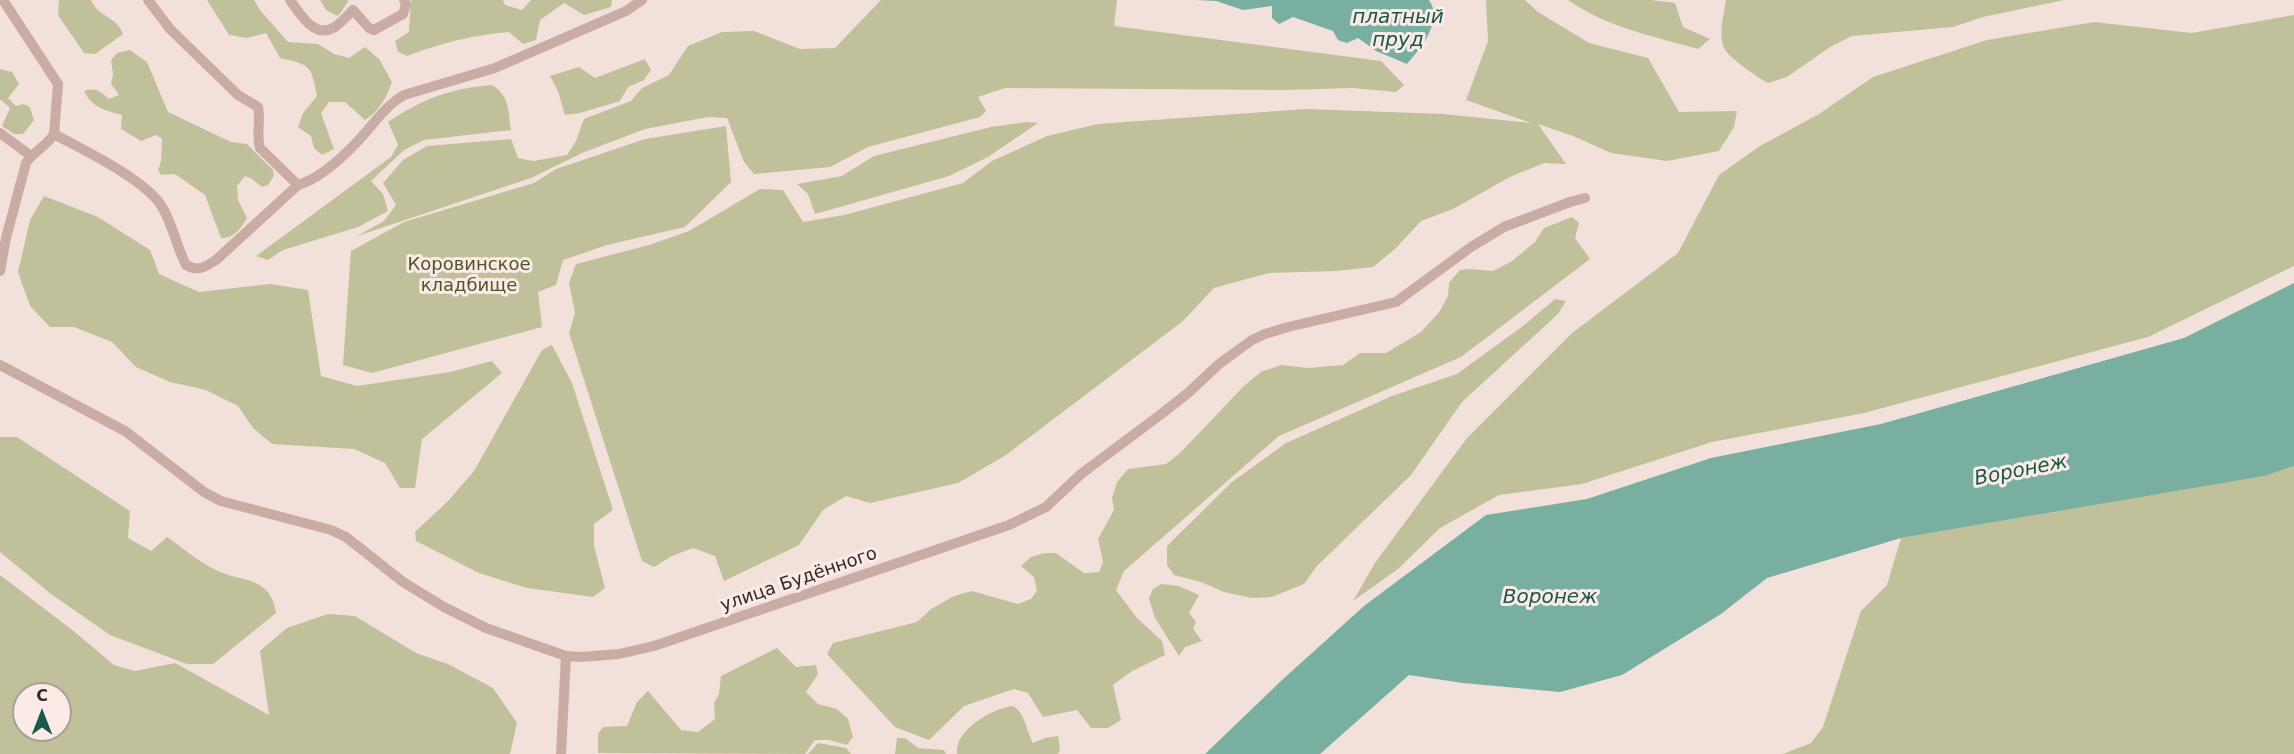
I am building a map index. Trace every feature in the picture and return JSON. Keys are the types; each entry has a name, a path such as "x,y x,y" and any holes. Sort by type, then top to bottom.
{"street":[{"path":"0,271 6,238 26,163 50,141 54,134 58,84 3,0"},
{"path":"148,0 170,29 238,95 258,107 260,148 298,185"},
{"path":"290,0 312,27 326,30 334,28 352,10 369,28 374,30 403,14 406,5 404,0"},
{"path":"54,134 116,169 145,189 160,205 169,221 186,265 198,269 204,268 216,260 298,185 314,180 356,143 392,102 404,95 495,68 626,11 642,0"},
{"path":"0,133 31,156"},
{"name":"улица Будённого","path":"0,365 125,431 196,486 220,501 331,530 346,537 404,582 444,607 486,628 566,656 619,654 654,646 1009,525 1046,507 1097,461 1160,415 1219,364 1252,340 1288,327 1396,302 1471,247 1504,227 1585,198"},
{"path":"561,754 566,656"}],"green space":[{"path":"59,0 91,0 98,10 116,23 123,34 95,54 84,53 58,15"},
{"path":"207,0 254,0 288,42 318,44 334,54 349,58 365,47 379,59 392,82 385,98 365,120 345,102 329,102 321,113 334,149 322,155 314,148 311,136 298,127 303,113 317,96 311,72 298,62 280,58 266,33 247,38 229,35"},
{"path":"320,0 348,0 348,2 338,16 326,10"},
{"path":"411,0 503,0 505,5 522,10 531,0 612,0 611,7 584,15 564,3 540,20 536,40 523,44 509,32 496,33 457,40 407,56 398,52 395,41 409,32"},
{"path":"881,0 1117,0 1114,26 1381,61 1404,85 1396,92 1352,88 1283,90 1005,88 978,97 986,111 980,117 868,147 830,167 754,174 744,162 727,118 708,117 645,129 582,153 531,178 357,236 384,221 396,205 383,183 403,160 427,146 511,139 518,158 533,161 567,155 576,141 584,119 631,101 642,88 669,75 688,46 722,32 754,31 800,49 835,48"},
{"path":"1486,0 1525,0 1538,12 1589,43 1648,58 1679,112 1737,111 1734,127 1719,151 1667,161 1611,153 1538,124 1566,164 1544,163 1510,177 1453,209 1421,221 1395,249 1373,267 1337,271 1269,273 1214,288 1183,321 1006,455 958,483 870,503 846,496 823,510 799,545 724,581 715,556 693,548 672,556 654,567 642,561 569,333 575,313 569,283 576,264 649,245 689,231 760,189 783,190 803,222 844,215 963,183 992,161 1047,136 1098,124 1306,109 1443,114 1531,123 1466,100 1488,41"},
{"path":"1568,0 1651,0 1675,3 1683,27 1710,39 1698,49 1647,35 1598,17"},
{"path":"1726,0 2064,0 1983,17 1953,27 1852,36 1830,47 1787,77 1768,83 1737,62 1724,48 1721,30"},
{"path":"2294,15 2294,266 2148,337 1864,413 1712,442 1582,484 1499,495 1440,528 1398,569 1353,601 1375,563 1467,438 1572,333 1678,253 1719,175 1760,146 1819,114 1873,77 1987,40 2094,22 2192,33"},
{"path":"130,50 147,62 168,112 231,142 247,144 273,170 274,176 268,185 262,187 245,176 237,186 238,200 247,218 234,235 221,238 205,195 175,174 161,175 158,170 162,139 156,135 141,141 121,129 122,115 95,105 87,97 84,91 91,90 98,91 109,99 119,95 111,84 113,74 111,60 117,53"},
{"path":"645,59 651,70 644,80 628,87 620,101 565,115 558,91 550,76 579,67 595,78"},
{"path":"0,69 12,72 19,84 8,98 16,106 23,104 30,107 34,120 23,134 14,134 2,126 10,108 0,99"},
{"path":"492,85 505,99 511,130 424,140 404,150 371,181 383,194 388,211 358,227 283,250 268,260 256,256 391,157 398,145 388,122 437,96"},
{"path":"1027,122 1038,123 988,157 949,176 815,214 808,194 797,184 842,176 874,156 991,127"},
{"name":"Коровинское кладбище","path":"726,126 731,182 685,227 607,245 563,260 556,285 538,292 542,327 372,373 343,365 351,251 404,222 534,183 556,169 645,139"},
{"path":"44,196 98,217 150,250 159,274 199,292 270,284 308,290 321,376 357,386 450,372 492,361 502,373 422,439 415,488 400,488 385,463 354,449 272,444 253,428 238,406 206,390 170,382 136,367 112,342 74,327 50,327 30,306 18,272 30,220"},
{"path":"1572,217 1579,223 1575,238 1590,259 1461,357 1279,436 1124,571 1116,590 1137,618 1162,641 1165,655 1132,671 1113,685 1121,720 1108,728 1091,728 1077,710 1043,717 1028,693 1014,689 964,706 929,740 895,727 827,654 833,643 917,622 931,609 954,596 972,591 1018,604 1031,599 1037,591 1034,577 1021,566 1031,557 1044,553 1056,553 1084,573 1099,572 1103,562 1098,539 1114,510 1112,498 1117,482 1128,469 1166,464 1180,453 1244,386 1261,372 1281,365 1308,368 1343,365 1360,353 1386,353 1421,332 1440,311 1448,296 1449,283 1460,270 1493,271 1512,261 1535,242 1544,228"},
{"path":"1555,299 1566,301 1558,314 1462,402 1411,475 1317,566 1304,584 1272,597 1252,598 1224,592 1201,582 1174,575 1167,565 1167,546 1232,482 1286,443 1392,396 1457,374 1523,326"},
{"path":"552,345 572,383 613,510 594,524 594,546 605,588 593,597 527,588 479,573 416,541 415,532 448,501 474,471 542,350"},
{"path":"0,437 17,437 130,511 128,538 151,551 167,537 211,568 262,587 273,601 276,613 213,664 187,664 110,635 51,594 0,552"},
{"path":"2294,466 2294,754 1783,754 1811,743 1823,727 1861,611 1887,585 1901,538 2265,476"},
{"path":"0,575 114,665 135,671 175,663 269,715 260,651 287,628 328,614 355,616 416,653 448,664 493,688 517,723 510,754 0,754"},
{"path":"1161,584 1179,586 1199,595 1189,613 1196,622 1193,629 1202,641 1185,647 1179,656 1155,618 1149,599 1153,589"},
{"path":"777,648 796,667 816,665 818,674 806,692 818,704 837,709 848,719 853,737 847,745 829,740 815,740 805,754 598,753 598,734 603,727 627,726 637,702 648,691 681,730 698,732 715,719 714,703 719,694 721,676"},
{"path":"1013,706 1023,717 1033,743 1058,736 1060,750 1058,754 957,754 962,737 976,722 995,711"},
{"path":"897,738 905,738 918,748 944,750 946,754 895,754"},
{"path":"818,743 846,748 851,754 808,754"}],"water":[{"name":"платный пруд","path":"1195,0 1429,0 1434,17 1428,34 1407,64 1376,51 1358,38 1347,43 1338,40 1333,31 1293,17 1279,24 1272,18 1272,6 1243,10 1216,1"},
{"name":"Воронеж","path":"2294,283 2294,466 2265,476 1901,538 1767,578 1721,614 1622,675 1560,692 1463,683 1409,675 1320,754 1205,754 1364,606 1486,515 1587,499 1711,458 1881,424 2184,338"}]}
